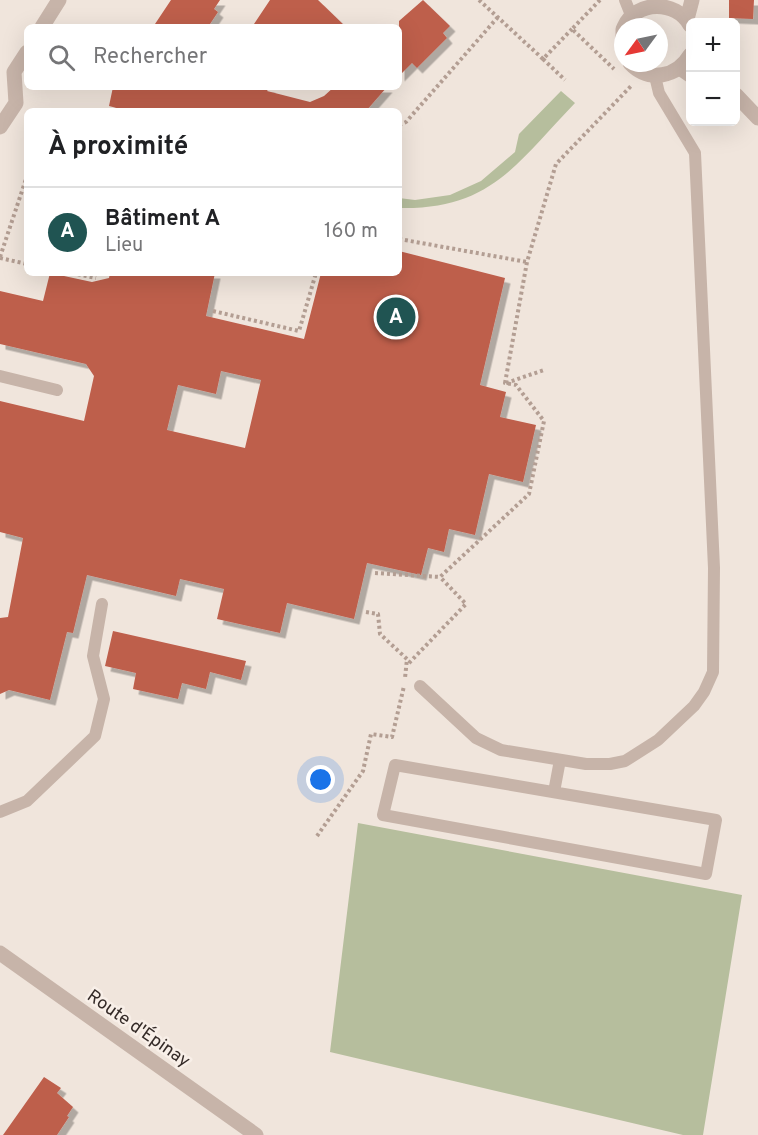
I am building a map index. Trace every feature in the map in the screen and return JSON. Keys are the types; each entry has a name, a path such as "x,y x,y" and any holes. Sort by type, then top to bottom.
{"street":[{"path":"44,24 59,0"},
{"path":"690,18 692,0"},
{"path":"633,18 647,5 658,2 669,5 686,19"},
{"path":"0,127 16,102 14,72 24,57"},
{"path":"644,72 655,76 685,72"},
{"path":"740,100 758,118"},
{"path":"740,108 758,118"},
{"name":"Route d'Épinay","path":"0,953 256,1135"}],"lane":[{"path":"625,0 626,18"},
{"path":"420,686 476,738 501,750 560,760 610,764 625,761 646,750 694,706 712,672 714,568 695,153 659,93 655,76"},
{"path":"0,376 57,390"},
{"path":"0,812 27,801 95,736 104,699 93,656 102,604"},
{"path":"554,792 560,760"},
{"path":"395,765 554,792 716,820 706,874 383,815 395,765"}],"path":[{"path":"479,0 565,80"},
{"path":"543,59 600,0"},
{"path":"402,124 406,122 498,17"},
{"path":"572,29 614,61"},
{"path":"505,383 527,262 556,164 633,84 626,79"},
{"path":"24,185 0,258 24,263"},
{"path":"402,240 527,262"},
{"path":"86,276 96,278"},
{"path":"213,311 299,331 315,276"},
{"path":"505,383 544,370"},
{"path":"440,577 529,494 544,421 516,385 505,383"},
{"path":"317,836 363,771 371,734 392,737 409,663 466,604 440,577 375,573"},
{"path":"366,612 378,614 380,634 409,663"}],"green space":[{"path":"561,91 575,103 500,179 457,201 431,207 402,208 402,198 415,200 450,195 481,181 515,152 519,134"},
{"path":"358,823 742,895 703,1135 683,1135 330,1052"}],"building":[{"path":"171,0 220,0 214,9 218,12 210,24 155,24"},
{"path":"270,0 318,0 343,24 254,24"},
{"path":"423,0 450,26 443,33 447,38 417,68 412,63 402,73 402,24 399,24 399,21"},
{"path":"729,0 754,0 753,19 729,18"},
{"path":"112,90 268,90 310,102 324,96 331,90 384,90 369,108 117,108 109,106"},
{"path":"402,252 505,278 480,385 506,392 500,417 536,425 523,482 489,474 475,535 449,529 444,552 428,548 421,575 367,563 354,619 287,603 280,633 217,619 224,589 180,579 176,596 87,575 73,633 67,632 50,700 9,690 0,694 0,618 8,617 23,538 0,532 0,401 84,421 94,376 86,364 0,344 0,291 43,301 49,276 64,276 92,282 109,276 214,276 206,316 304,339 320,276 402,276","holes":["221,371 261,380 245,448 167,430 178,385 216,394"]},
{"path":"113,631 246,661 241,680 210,672 206,689 182,683 178,699 133,689 136,673 105,666"},
{"path":"44,1077 61,1088 57,1093 73,1107 57,1135 3,1135"}],"place":[{"name":"Bâtiment A","path":"396,317"}]}
